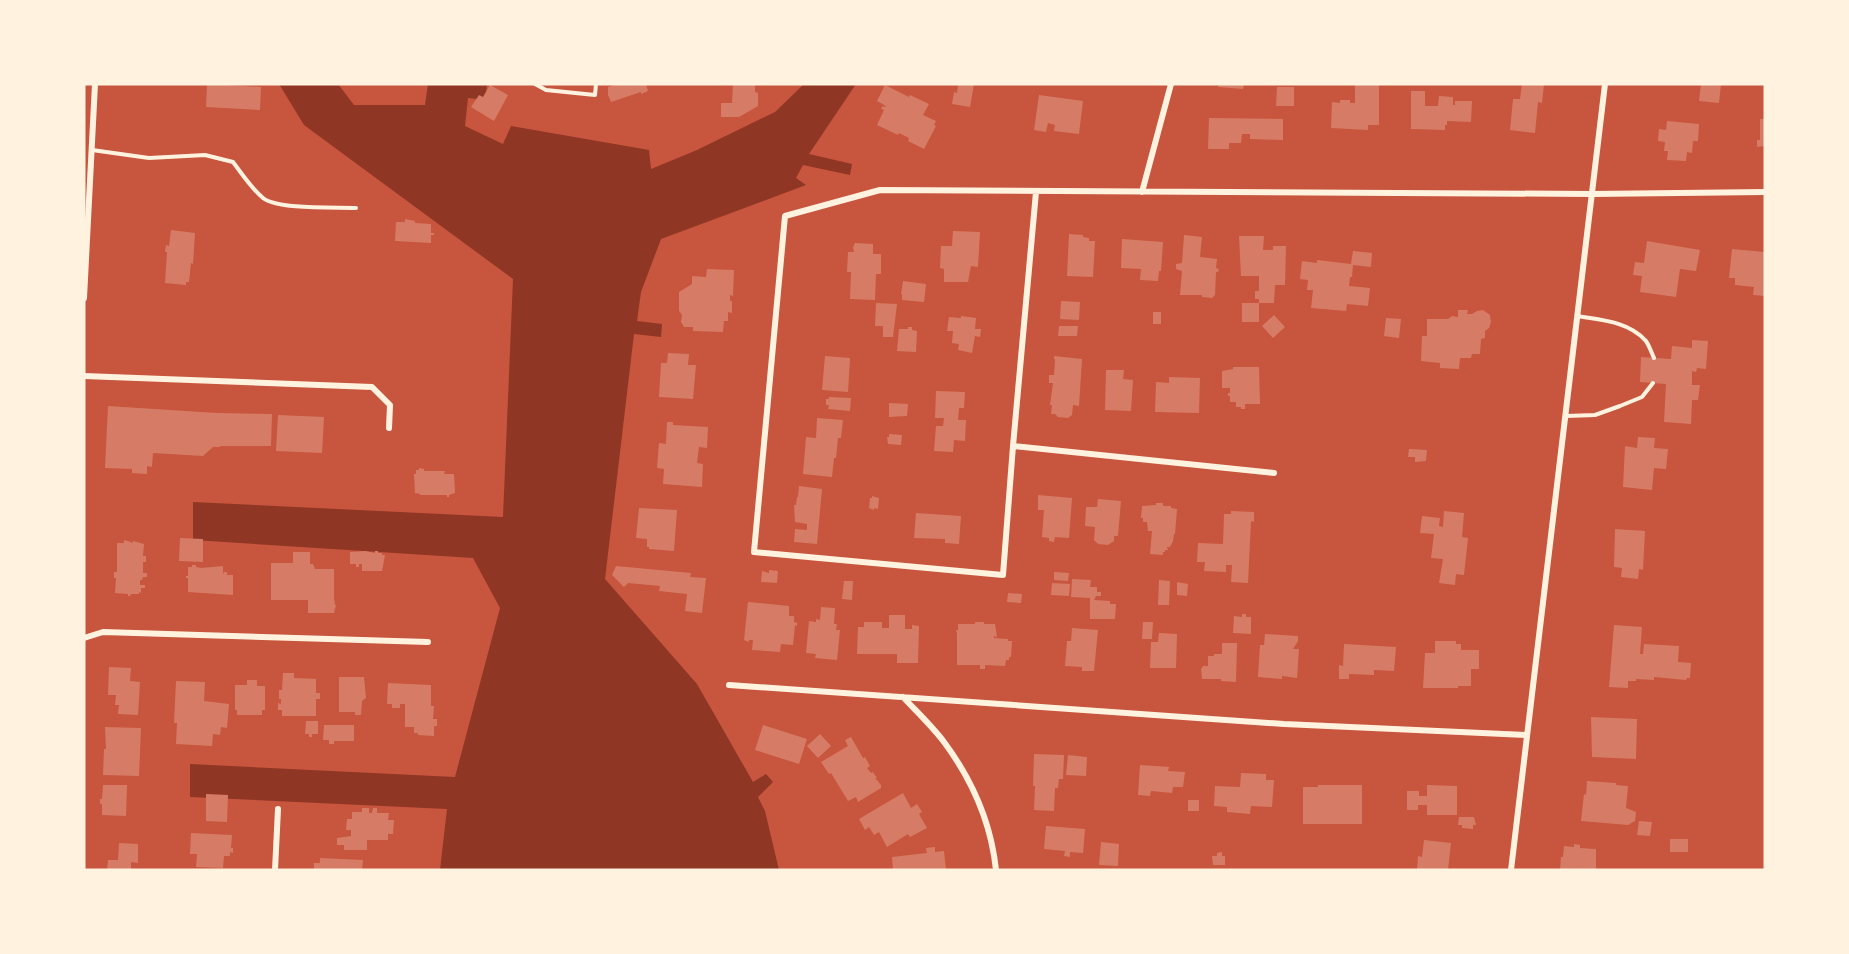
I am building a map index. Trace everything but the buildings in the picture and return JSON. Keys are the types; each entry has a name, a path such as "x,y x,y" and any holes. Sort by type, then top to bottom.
{"street":[{"path":"84,298 95,84"},
{"path":"1142,192 1171,84"},
{"path":"1511,870 1605,84"},
{"path":"1036,192 1012,446 1003,575 754,552 784,216 880,190 1592,194 1765,192"},
{"path":"84,376 372,387 390,405 389,428"},
{"path":"1012,446 1274,473"},
{"path":"84,638 103,632 428,642"},
{"path":"729,685 1284,724 1526,735"},
{"path":"903,697 943,741 968,778 981,805 991,836 996,870"},
{"path":"275,870 278,809"}],"lane":[{"path":"535,84 546,90 595,96 596,84"},
{"path":"91,150 149,158 205,155 233,162 265,200 288,206 356,208"},
{"path":"1577,316 1614,322 1630,328 1647,341 1654,358"},
{"path":"1565,416 1595,415 1620,406 1642,397 1653,383"}],"shaded area":[{"path":"279,84 338,84 354,105 425,105 428,84 487,84 485,100 468,98 465,126 503,144 511,126 649,150 651,169 697,150 775,112 804,84 856,84 809,154 852,164 850,175 803,165 796,178 806,185 661,239 641,292 637,321 662,324 661,337 634,334 605,579 697,684 753,782 766,774 773,782 758,797 765,811 779,870 440,870 447,809 190,797 190,764 455,777 500,608 473,558 193,540 193,502 503,517 513,279 304,125"}]}
